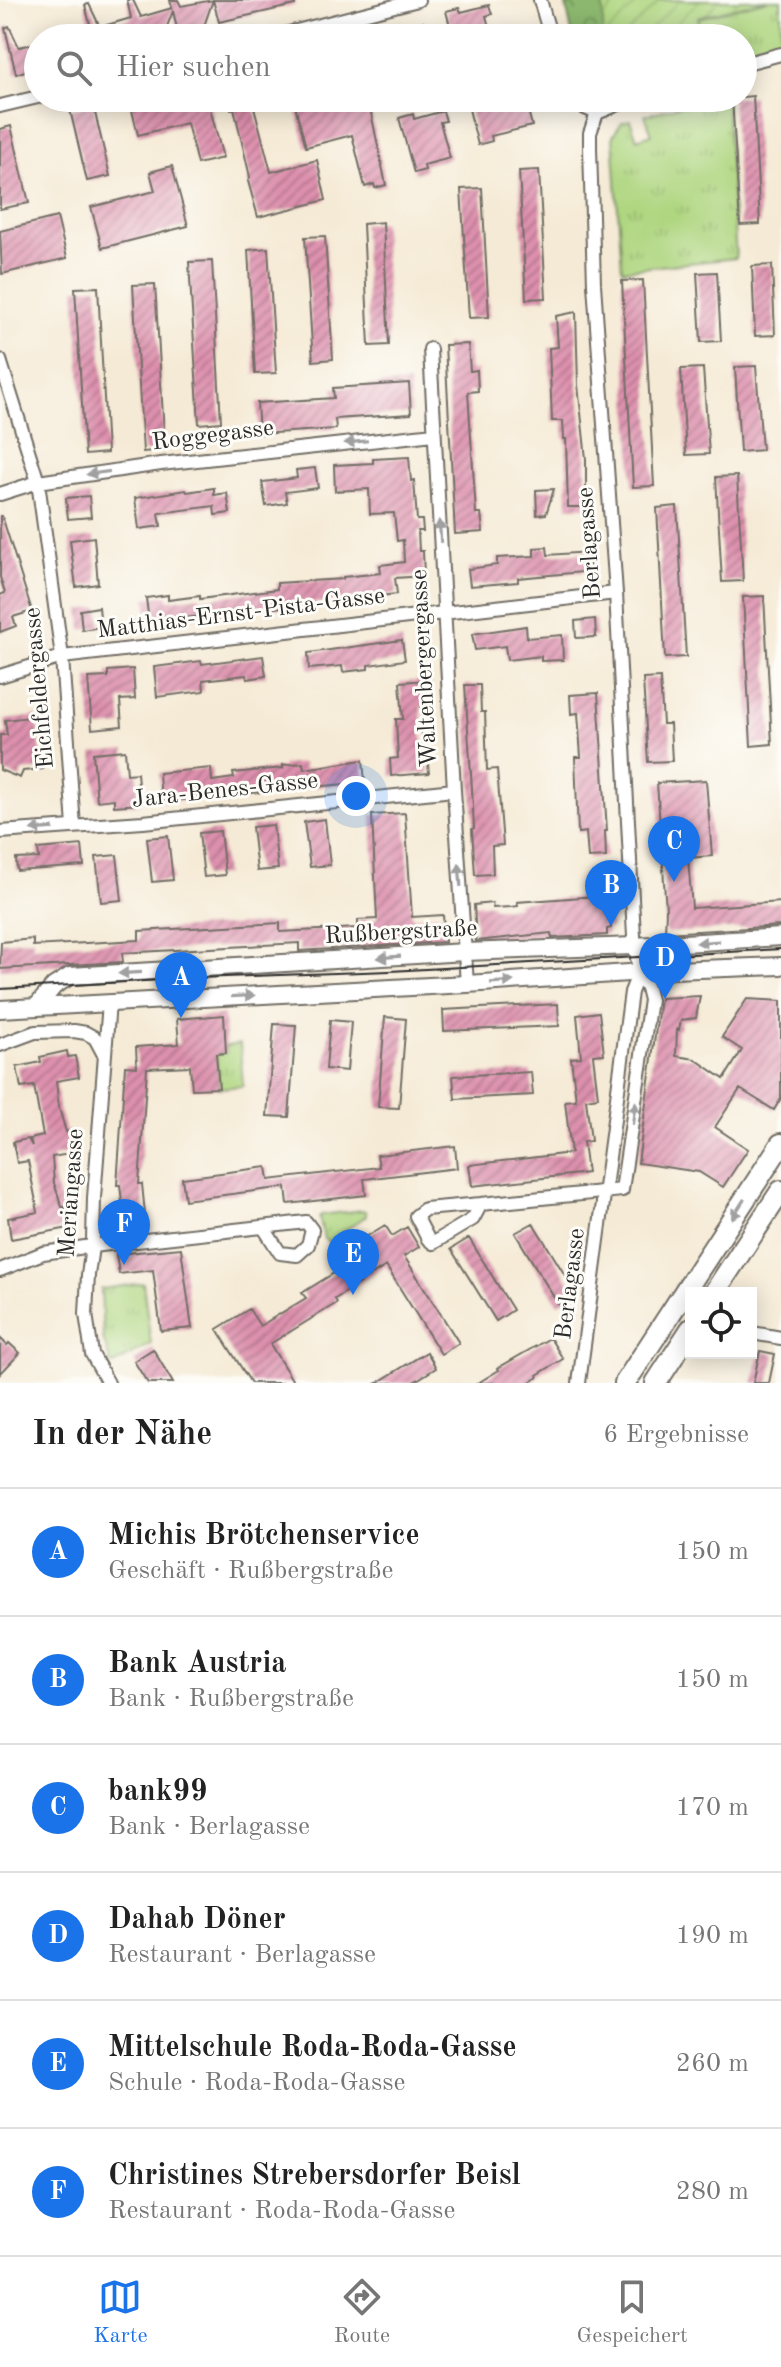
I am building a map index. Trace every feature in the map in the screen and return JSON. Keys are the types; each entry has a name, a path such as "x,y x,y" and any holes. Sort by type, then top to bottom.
{"main road":[{"path":"625,1383 781,1144"},
{"path":"718,1287 781,1191"},
{"path":"656,1383 685,1338"}],"street":[{"path":"324,24 418,0"},
{"path":"540,0 547,24"},
{"path":"757,60 781,54"},
{"path":"0,106 24,100"},
{"name":"Berlagasse","path":"597,113 590,133 594,264 635,946 639,972 650,1000 622,1190 604,1191"},
{"name":"Waltenbergergasse","path":"430,349 467,984"},
{"name":"Eichfeldergasse","path":"0,360 38,482 62,657 74,827"},
{"name":"Roggegasse","path":"0,494 38,482 258,452 434,434"},
{"name":"Matthias-Ernst-Pista-Gasse","path":"0,676 62,657 616,593"},
{"name":"Jara-Benes-Gasse","path":"0,832 454,790"},
{"name":"Rußbergstraße","path":"37,1006 54,986 70,976 781,937"},
{"path":"0,1009 781,966"},
{"name":"Berlagasse","path":"579,1383 631,992 639,972"},
{"name":"Meriangasse","path":"108,1383 92,1354 86,1314 109,1002"},
{"path":"35,1032 37,1006"},
{"path":"0,1045 35,1032 86,1033 95,1038 104,1056"},
{"path":"481,1204 473,1219 433,1243 416,1216 425,1209 604,1191"},
{"path":"0,1270 43,1253 264,1228"},
{"path":"757,1334 781,1338"}],"green space":[{"path":"565,0 603,0 603,24 570,24"},
{"path":"603,0 768,0 698,17 699,24 603,24"},
{"path":"768,0 781,0 781,44 757,50 757,24 699,24 698,18"},
{"path":"656,112 727,112 736,258 622,270 613,136 622,122 630,120 637,139 652,134 645,115"},
{"path":"240,1044 243,1086 219,1088 216,1054 226,1053 226,1046"},
{"path":"363,1210 366,1216 328,1242 324,1239 321,1215"},
{"path":"143,1283 151,1344 111,1364 103,1338 101,1289"}],"building":[{"path":"127,0 133,0 141,17 172,8 170,0 178,0 181,6 213,0 205,24 176,24 173,11 168,24 110,24 131,18"},
{"path":"213,0 295,0 295,5 219,22"},
{"path":"89,4 99,24 90,24 85,5"},
{"path":"489,5 492,14 486,16 488,24 449,24 446,11 459,8 461,12"},
{"path":"9,26 19,47 24,46 24,71 16,74 5,28"},
{"path":"70,112 95,112 110,176 87,181"},
{"path":"132,112 211,112 223,158 197,164 187,123 138,135"},
{"path":"235,112 255,112 271,172 317,160 326,200 258,217 248,181 250,177"},
{"path":"297,112 371,112 386,185 365,187 352,135 306,147"},
{"path":"443,112 446,121 440,122 450,158 424,165 425,170 414,173 399,118 413,114 414,119"},
{"path":"470,112 528,112 532,126 491,136 492,141 478,145"},
{"path":"733,112 754,112 760,224 740,225"},
{"path":"11,126 29,203 0,209 0,129"},
{"path":"172,166 188,226 102,248 91,207 155,191 150,172"},
{"path":"539,170 546,298 526,299 519,171"},
{"path":"482,188 489,317 469,318 461,189"},
{"path":"57,217 67,258 2,274 0,231"},
{"path":"383,222 389,345 369,346 363,224"},
{"path":"325,236 333,359 313,361 305,237"},
{"path":"268,248 276,373 255,374 248,250"},
{"path":"212,261 221,422 199,424 189,262"},
{"path":"772,265 775,335 755,336 752,266"},
{"path":"717,272 721,341 701,342 697,273"},
{"path":"643,280 654,486 633,487 622,281"},
{"path":"155,284 165,450 143,452 133,285"},
{"path":"98,287 107,453 85,455 75,288"},
{"path":"576,312 578,385 586,459 586,507 568,507 563,421 552,421 549,348 558,347 556,316"},
{"path":"468,344 470,371 477,370 478,391 468,392 476,513 481,513 483,532 455,534 445,345"},
{"path":"756,366 762,450 740,452 735,367"},
{"path":"703,368 709,454 686,455 681,369"},
{"path":"409,383 411,414 335,419 336,429 259,434 257,403 334,398 333,388"},
{"path":"409,457 417,520 422,520 423,531 418,531 424,576 395,578 397,594 149,622 146,598 168,595 168,600 200,596 200,599 277,589 277,583 381,573 380,565 404,562 403,540 397,541 394,513 370,514 369,489 335,491 334,465"},
{"path":"315,468 318,488 285,492 287,503 266,506 262,482 297,478 296,470"},
{"path":"737,476 743,581 722,582 716,477"},
{"path":"214,488 214,495 227,493 230,513 215,515 214,506 159,513 161,526 139,529 135,498"},
{"path":"554,489 546,514 537,515 536,490"},
{"path":"89,496 91,517 68,519 66,498"},
{"path":"677,506 686,657 665,658 657,508"},
{"path":"0,516 32,611 13,617 16,626 0,632 0,595 5,593 0,577"},
{"path":"94,537 98,584 76,587 70,540"},
{"path":"547,547 548,555 589,552 590,569 518,578 518,582 470,586 468,569 497,565 497,558 534,556 534,548"},
{"path":"764,596 772,744 751,746 743,597"},
{"path":"99,607 101,627 82,630 80,610"},
{"path":"595,619 596,637 576,638 575,621"},
{"path":"526,626 527,638 562,635 563,660 541,661 541,656 507,660 505,646 475,650 472,634"},
{"path":"402,640 405,660 343,672 342,666 309,669 308,653"},
{"path":"263,656 266,676 203,680 204,691 157,697 154,667"},
{"path":"133,669 135,699 120,700 122,726 92,729 88,678 108,677 108,671"},
{"path":"660,678 663,724 670,724 672,761 648,762 643,679"},
{"path":"430,680 432,705 421,706 423,755 427,755 429,773 391,776 390,759 398,758 396,719 403,719 400,682"},
{"path":"465,685 480,685 481,712 485,712 487,770 497,769 503,845 492,846 493,874 475,875"},
{"path":"598,693 606,857 588,858 586,832 578,833 575,757 581,757 578,713 571,714 570,695"},
{"path":"37,716 43,769 23,771 20,778 0,770 0,735 7,735 5,720"},
{"path":"125,750 127,774 137,773 140,804 114,806 114,799 97,801 93,753"},
{"path":"363,760 365,782 161,802 159,773 211,768 212,781 234,778 233,773 283,768 283,765 303,763 304,769"},
{"path":"706,780 712,856 688,858 692,908 781,902 781,926 665,933 657,783"},
{"path":"405,813 412,917 443,915 445,942 299,951 299,943 122,953 123,962 0,969 1,942 33,939 33,946 139,940 139,931 280,923 280,932 358,928 358,920 377,919 372,815"},
{"path":"325,819 330,865 310,867 304,822"},
{"path":"273,825 278,869 257,871 252,827"},
{"path":"220,831 225,875 204,877 199,833"},
{"path":"168,836 173,880 152,882 147,838"},
{"path":"82,845 84,866 17,871 16,859 39,858 38,849"},
{"path":"117,855 122,900 101,902 96,857"},
{"path":"609,895 611,928 607,929 607,935 552,938 551,933 476,941 474,905 492,903 493,908 511,907 518,906 517,902"},
{"path":"700,996 696,1018 681,1020 677,1029 676,1056 695,1059 724,1079 742,1050 722,1037 747,999 781,1001 781,1098 774,1110 740,1089 715,1127 748,1149 723,1187 699,1172 638,1163 660,998"},
{"path":"558,1004 559,1026 444,1031 443,1010"},
{"path":"599,1012 604,1054 593,1055 598,1097 586,1099 591,1141 583,1142 587,1173 472,1186 469,1165 571,1153 565,1101 576,1100 571,1058 581,1057 577,1015"},
{"path":"224,1015 226,1053 216,1054 219,1088 192,1089 190,1066 147,1068 139,1184 142,1184 146,1224 125,1227 120,1185 117,1185 125,1066 137,1067 136,1047 179,1044 177,1019"},
{"path":"385,1017 406,1019 399,1108 378,1107"},
{"path":"330,1020 351,1022 347,1071 326,1069"},
{"path":"274,1024 296,1025 289,1117 267,1116"},
{"path":"67,1051 68,1057 75,1056 79,1077 56,1081 59,1108 66,1132 70,1131 74,1153 52,1157 54,1183 62,1207 65,1207 69,1228 11,1239 8,1218 38,1212 28,1161 17,1163 13,1142 28,1139 32,1146 30,1139 43,1136 34,1086 21,1088 17,1067 41,1062 40,1057"},
{"path":"531,1072 533,1095 455,1099 453,1076"},
{"path":"455,1146 457,1168 364,1179 366,1195 288,1204 286,1187 185,1200 182,1178 267,1167 269,1180 379,1167 377,1155"},
{"path":"533,1223 576,1293 558,1304 515,1233"},
{"path":"385,1225 392,1236 407,1227 419,1247 404,1256 459,1343 441,1354 386,1266 335,1299 337,1303 270,1344 294,1383 251,1383 217,1329 249,1309 260,1326 306,1298 302,1293 371,1250 364,1238"},
{"path":"469,1238 513,1310 496,1321 451,1249"},
{"path":"181,1248 192,1328 161,1331 153,1270 119,1274 116,1254"},
{"path":"0,1338 20,1353 0,1374"},
{"path":"550,1338 563,1359 538,1377 528,1383 478,1383 498,1368"},
{"path":"153,1349 173,1383 148,1383 134,1361"},
{"path":"760,1351 775,1354 769,1383 753,1383"},
{"path":"427,1352 436,1368 412,1383 377,1383"}],"tram line":[{"path":"0,989 781,949"}],"place":[{"name":"bank99","path":"674,882"},
{"name":"Bank Austria","path":"611,926"},
{"name":"Dahab Döner","path":"665,999"},
{"name":"Michis Brötchenservice","path":"181,1018"},
{"name":"Christines Strebersdorfer Beisl","path":"124,1265"},
{"name":"Mittelschule Roda-Roda-Gasse","path":"353,1295"}]}
